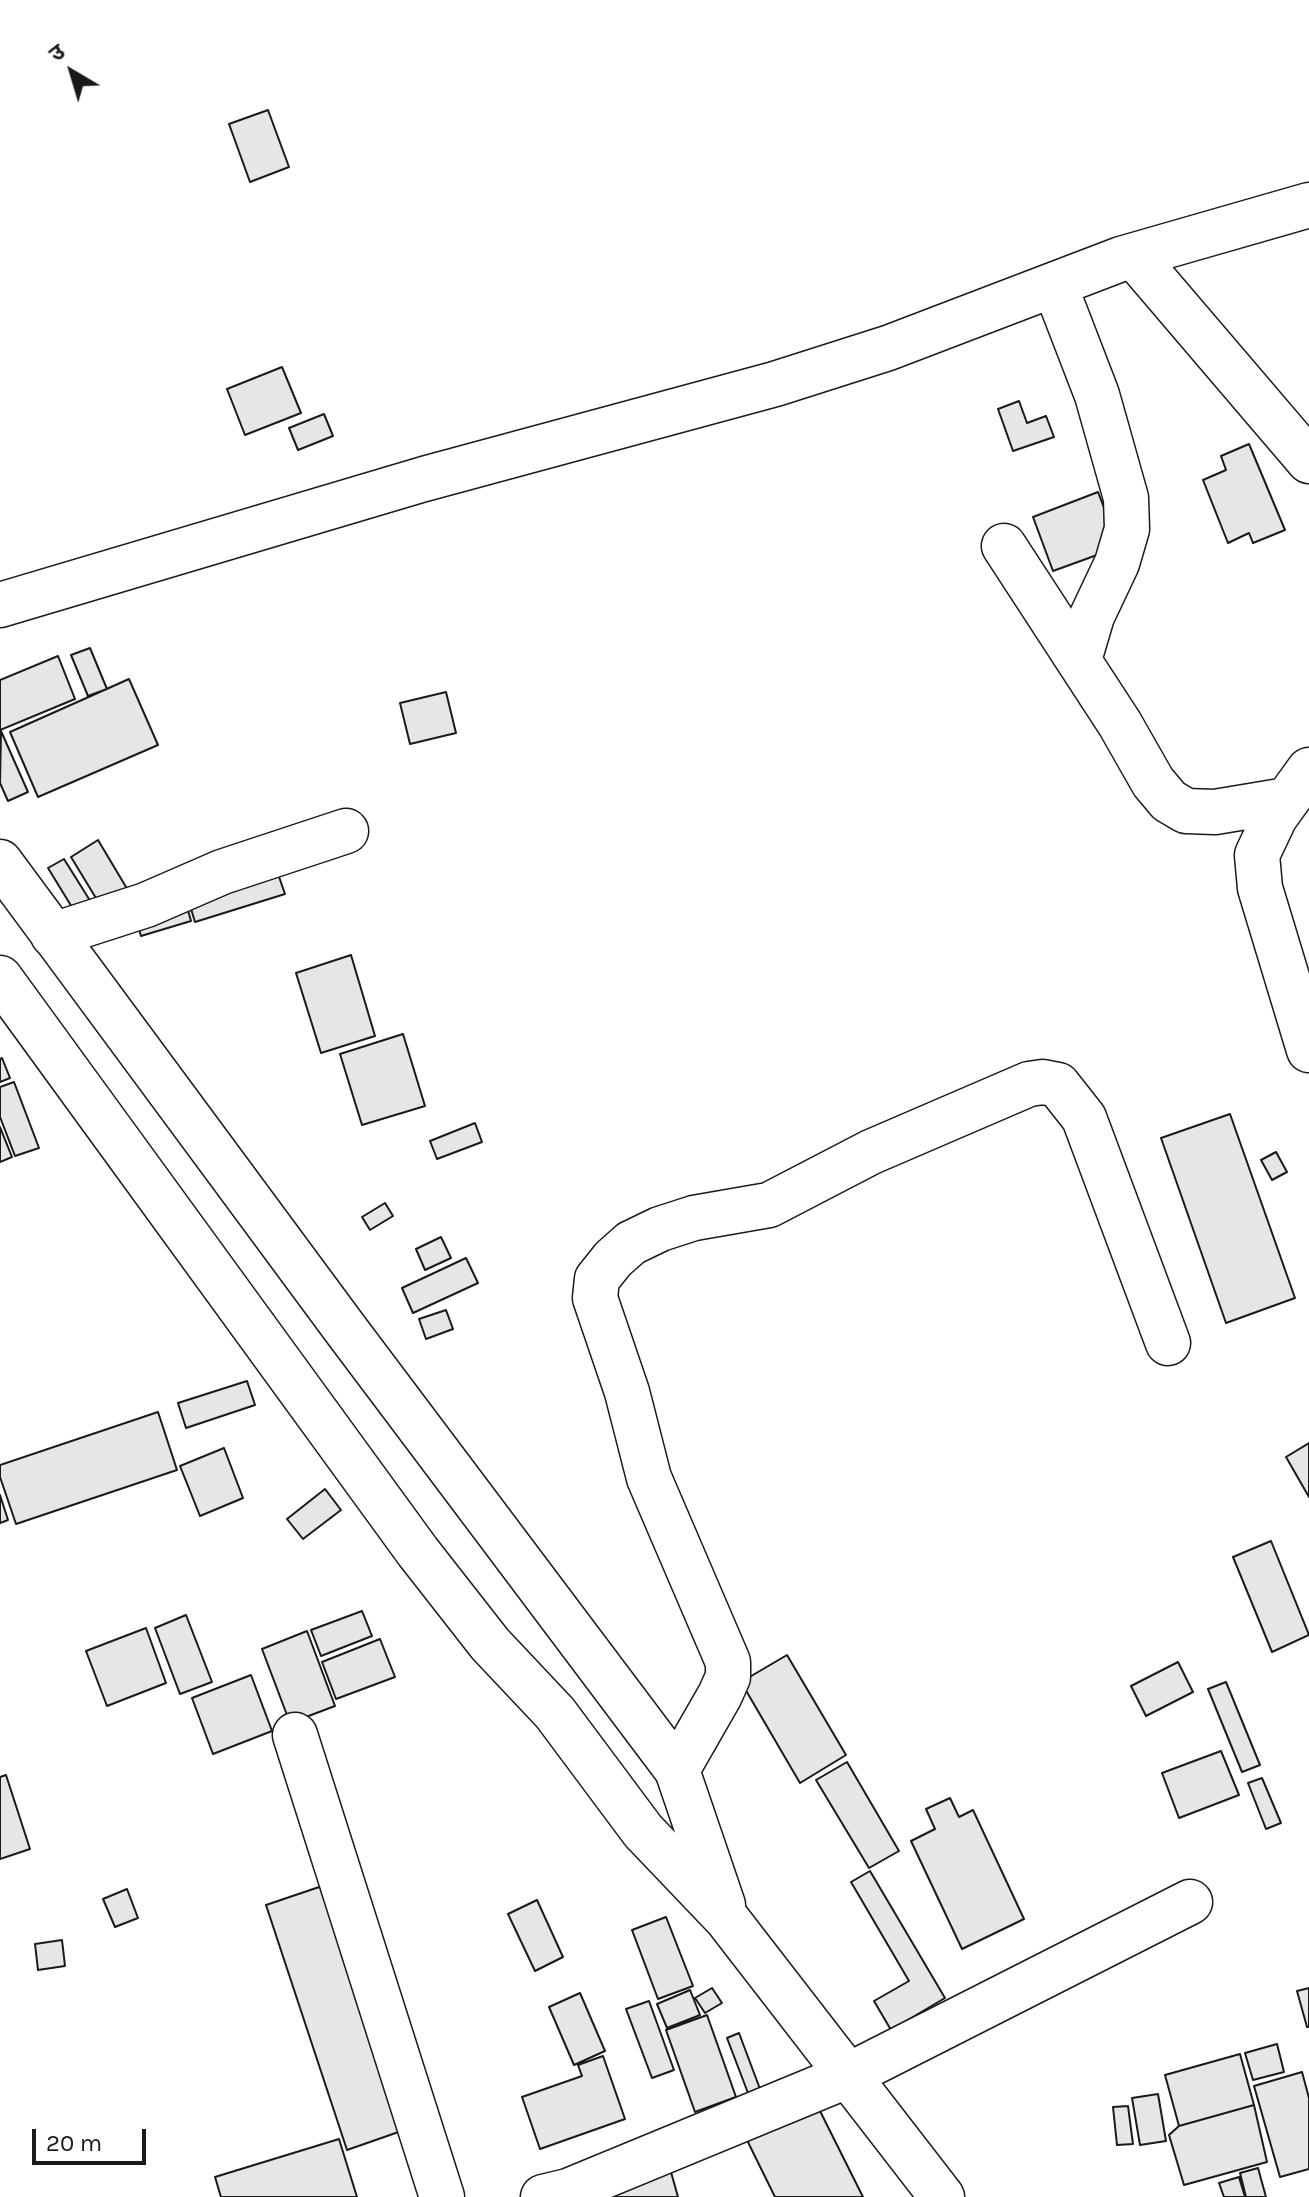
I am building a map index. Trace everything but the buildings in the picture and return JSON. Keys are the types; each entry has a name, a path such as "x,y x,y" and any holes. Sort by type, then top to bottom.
{"main road":[{"path":"0,605 424,479 775,384 888,348 1134,256 1309,205"},
{"path":"1134,256 1309,461"},
{"path":"1055,286 1097,395 1126,498 1124,540 1092,616 1079,660"},
{"path":"1004,546 1079,660 1153,782 1169,801 1186,811 1215,812 1298,785"},
{"path":"1298,785 1275,817 1257,855 1259,877 1309,1050"},
{"path":"53,935 146,905 222,872 346,831"},
{"path":"0,862 677,1770 727,1919"},
{"path":"0,978 418,1552 490,1644 555,1713 643,1831 727,1919 942,2197"},
{"path":"677,1770 720,1695 728,1677 728,1662 649,1478 627,1392 595,1298 597,1279 631,1243 694,1218 769,1205 871,1152 1017,1089 1043,1082 1058,1085 1084,1118 1168,1343"},
{"path":"295,1735 442,2197"},
{"path":"543,2197 568,2191 847,2076 1190,1902"}]}
